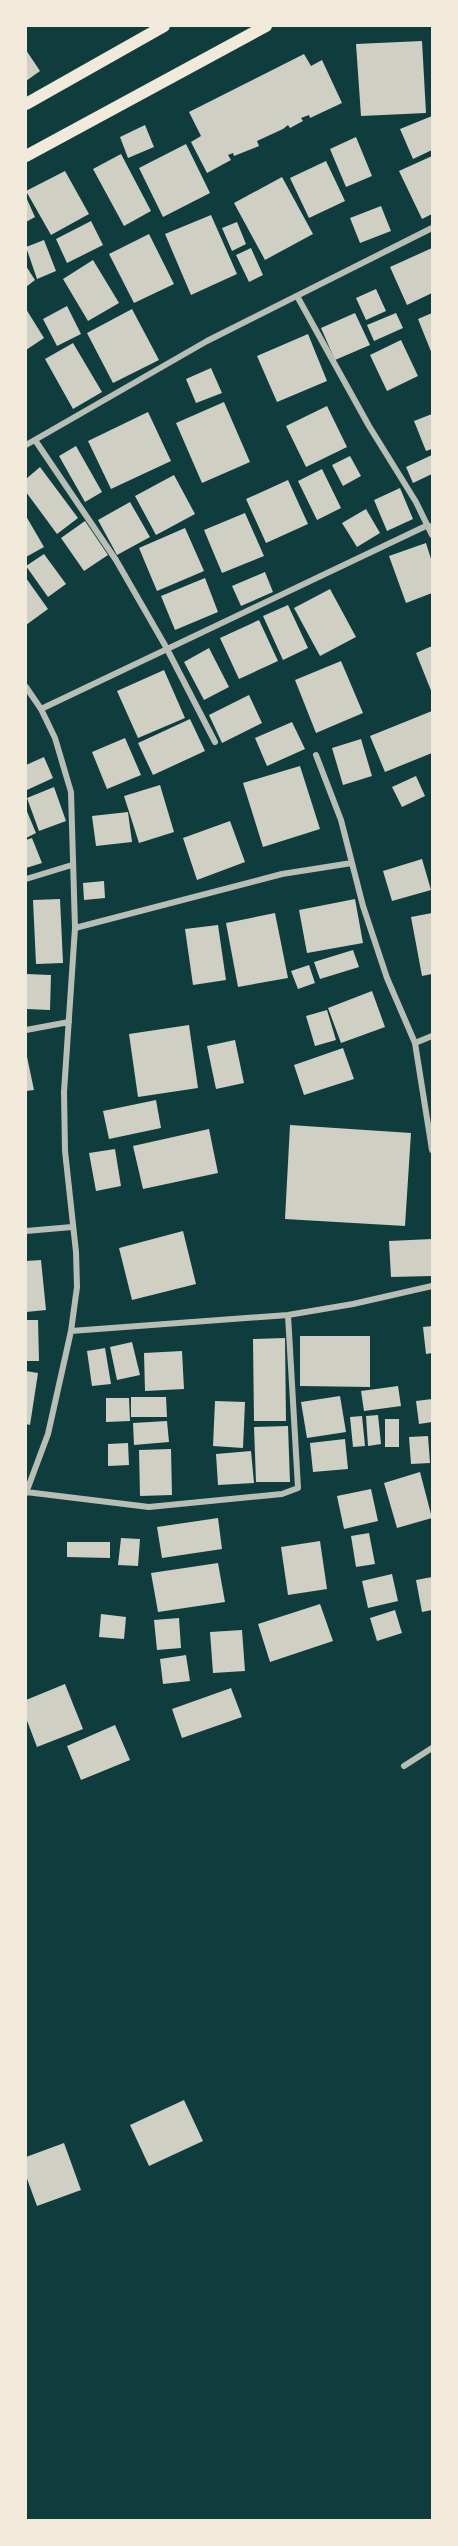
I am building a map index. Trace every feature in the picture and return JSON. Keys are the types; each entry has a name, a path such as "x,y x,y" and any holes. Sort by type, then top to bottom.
{"main road":[{"path":"26,104 164,26"},
{"path":"26,156 266,26"}],"street":[{"path":"26,445 207,341 432,228"},
{"path":"297,296 369,426 416,502 432,535"},
{"path":"35,440 116,560 166,647 215,742"},
{"path":"41,709 166,647 428,525"},
{"path":"26,687 41,709 55,738 71,792 75,928 64,1092 64,1127 77,1287 71,1331 48,1434 26,1492 149,1507 282,1494 297,1488 288,1315"},
{"path":"316,755 341,820 363,906 387,978 415,1043 432,1150"},
{"path":"75,928 282,874 352,863"},
{"path":"26,879 72,865"},
{"path":"26,1030 69,1022"},
{"path":"415,1043 432,1036"},
{"path":"26,1232 72,1227"},
{"path":"71,1331 288,1315 353,1304 432,1286"},
{"path":"404,1766 432,1748"}],"building":[{"path":"422,41 426,113 361,116 356,44"},
{"path":"26,50 40,71 26,81"},
{"path":"304,54 311,66 322,60 342,103 310,118 309,115 301,118 303,121 290,128 288,125 257,141 259,146 234,156 233,153 228,155 231,160 207,173 191,142 201,136 189,112"},
{"path":"432,116 432,150 413,159 400,129"},
{"path":"145,125 154,147 128,158 120,137"},
{"path":"356,137 372,176 346,187 330,149"},
{"path":"186,144 210,193 163,217 139,168"},
{"path":"121,154 151,211 124,226 93,169"},
{"path":"432,156 432,214 422,219 399,171"},
{"path":"326,161 345,201 309,218 290,178"},
{"path":"65,171 89,214 51,235 26,191"},
{"path":"282,177 313,234 265,260 234,203"},
{"path":"26,197 35,217 26,222"},
{"path":"381,206 391,231 360,243 350,218"},
{"path":"211,215 237,274 191,295 165,234"},
{"path":"91,221 103,245 67,263 56,239"},
{"path":"237,222 246,244 232,251 222,228"},
{"path":"149,234 174,284 134,303 109,254"},
{"path":"44,240 56,271 37,279 26,247"},
{"path":"251,248 263,275 249,282 236,255"},
{"path":"432,248 432,293 407,305 390,267"},
{"path":"93,260 119,303 88,321 63,279"},
{"path":"26,266 35,280 26,287"},
{"path":"376,289 386,311 366,320 356,298"},
{"path":"67,306 81,334 57,346 43,319"},
{"path":"26,309 44,338 26,350"},
{"path":"132,309 159,360 113,383 87,333"},
{"path":"355,313 370,345 335,360 321,328"},
{"path":"396,313 403,328 374,341 367,325"},
{"path":"432,313 432,354 418,319"},
{"path":"308,334 327,381 277,402 257,356"},
{"path":"401,340 418,376 387,391 370,355"},
{"path":"73,343 102,392 73,409 45,359"},
{"path":"211,368 222,393 196,403 186,379"},
{"path":"224,402 250,462 202,483 176,423"},
{"path":"327,406 347,447 306,467 286,426"},
{"path":"148,412 171,461 111,489 88,441"},
{"path":"432,414 432,449 426,451 414,421"},
{"path":"76,446 102,492 85,502 59,456"},
{"path":"432,455 432,474 413,483 406,467"},
{"path":"350,456 361,476 343,486 332,465"},
{"path":"40,467 78,518 57,534 26,492 26,479"},
{"path":"322,469 341,508 317,520 298,481"},
{"path":"174,475 195,514 156,535 135,496"},
{"path":"288,480 308,524 266,543 246,499"},
{"path":"400,488 413,519 387,531 374,500"},
{"path":"130,502 150,537 117,555 98,520"},
{"path":"366,509 380,533 357,547 342,523"},
{"path":"245,513 264,556 222,573 204,530"},
{"path":"26,516 44,547 26,557"},
{"path":"85,521 108,555 84,571 61,538"},
{"path":"185,528 204,571 157,591 139,548"},
{"path":"426,543 432,562 432,593 406,603 389,556"},
{"path":"44,554 66,584 48,597 26,566"},
{"path":"265,572 273,592 241,606 232,586"},
{"path":"26,578 48,609 26,625"},
{"path":"205,578 218,612 175,630 161,596"},
{"path":"330,589 356,637 320,656 294,608"},
{"path":"288,605 308,648 283,660 263,616"},
{"path":"259,620 278,661 239,679 220,638"},
{"path":"432,646 432,693 416,653"},
{"path":"209,648 229,687 204,700 184,662"},
{"path":"341,661 363,713 316,733 295,680"},
{"path":"164,670 185,718 138,738 117,691"},
{"path":"249,695 262,723 222,743 209,715"},
{"path":"432,711 432,753 385,772 370,736"},
{"path":"190,719 205,751 153,775 138,743"},
{"path":"292,722 305,749 267,766 255,738"},
{"path":"125,738 141,775 107,789 92,752"},
{"path":"361,739 372,776 343,785 332,748"},
{"path":"44,757 53,778 27,790 26,765"},
{"path":"300,766 320,829 263,847 243,783"},
{"path":"416,776 425,796 402,807 392,787"},
{"path":"160,785 174,832 139,843 124,796"},
{"path":"54,787 66,821 39,831 27,798"},
{"path":"26,809 36,833 26,838"},
{"path":"128,812 132,842 96,846 92,816"},
{"path":"230,821 245,862 197,880 183,838"},
{"path":"32,838 42,863 26,868 26,840"},
{"path":"422,859 431,890 392,901 383,871"},
{"path":"104,881 105,898 84,900 83,883"},
{"path":"60,899 63,963 36,964 33,900"},
{"path":"355,899 363,943 307,953 299,910"},
{"path":"275,913 288,978 238,987 226,923"},
{"path":"432,913 432,974 422,976 411,917"},
{"path":"218,925 226,980 193,985 185,929"},
{"path":"353,950 359,967 320,979 314,962"},
{"path":"309,965 315,983 298,989 291,971"},
{"path":"26,974 51,975 50,1010 26,1009"},
{"path":"372,991 385,1027 341,1043 328,1008"},
{"path":"327,1010 336,1040 315,1046 306,1016"},
{"path":"189,1025 198,1088 138,1097 129,1034"},
{"path":"235,1040 244,1083 216,1089 207,1046"},
{"path":"343,1048 354,1079 304,1095 294,1065"},
{"path":"26,1052 34,1090 26,1091"},
{"path":"156,1100 161,1128 109,1139 103,1111"},
{"path":"290,1125 411,1133 405,1226 285,1219"},
{"path":"209,1129 218,1173 143,1189 133,1146"},
{"path":"115,1149 121,1186 96,1191 89,1153"},
{"path":"183,1231 196,1284 132,1300 119,1248"},
{"path":"432,1239 432,1276 391,1277 389,1241"},
{"path":"41,1260 46,1310 26,1312 26,1261"},
{"path":"26,1320 38,1320 39,1361 26,1361"},
{"path":"432,1326 432,1353 426,1354 423,1327"},
{"path":"300,1336 370,1336 370,1387 300,1386"},
{"path":"285,1338 286,1421 254,1421 253,1339"},
{"path":"132,1342 140,1375 117,1380 110,1347"},
{"path":"105,1348 111,1384 92,1386 87,1351"},
{"path":"182,1351 184,1389 145,1391 144,1353"},
{"path":"26,1371 38,1373 30,1425 26,1424"},
{"path":"398,1386 401,1406 364,1411 361,1391"},
{"path":"340,1396 346,1432 307,1438 301,1402"},
{"path":"131,1397 166,1397 167,1417 131,1417"},
{"path":"106,1398 129,1398 130,1421 106,1422"},
{"path":"432,1399 432,1422 419,1424 416,1401"},
{"path":"215,1401 245,1402 243,1448 213,1446"},
{"path":"378,1415 381,1444 368,1446 366,1416"},
{"path":"362,1416 365,1446 353,1447 350,1417"},
{"path":"385,1419 399,1419 399,1447 385,1447"},
{"path":"167,1421 169,1442 134,1445 133,1423"},
{"path":"288,1426 290,1482 256,1482 254,1427"},
{"path":"428,1436 430,1463 411,1464 409,1437"},
{"path":"345,1439 348,1469 313,1472 310,1443"},
{"path":"128,1443 129,1465 108,1466 108,1444"},
{"path":"171,1449 172,1495 140,1496 139,1450"},
{"path":"251,1451 254,1483 218,1485 216,1454"},
{"path":"420,1472 432,1518 397,1528 384,1483"},
{"path":"371,1489 378,1521 344,1529 337,1496"},
{"path":"218,1518 222,1549 162,1558 157,1527"},
{"path":"369,1533 375,1564 356,1567 351,1536"},
{"path":"121,1538 140,1539 138,1566 118,1565"},
{"path":"320,1541 327,1589 288,1595 281,1547"},
{"path":"67,1542 110,1542 110,1558 67,1557"},
{"path":"218,1563 225,1602 158,1612 151,1573"},
{"path":"392,1574 398,1601 368,1608 362,1581"},
{"path":"432,1577 432,1610 422,1612 416,1580"},
{"path":"320,1604 333,1641 270,1662 258,1624"},
{"path":"395,1610 402,1633 377,1641 370,1618"},
{"path":"101,1614 126,1617 124,1639 99,1637"},
{"path":"179,1618 181,1648 157,1650 154,1620"},
{"path":"242,1630 245,1671 213,1673 210,1632"},
{"path":"186,1655 190,1681 163,1684 160,1659"},
{"path":"65,1684 83,1729 37,1747 26,1718 26,1700"},
{"path":"231,1688 242,1717 182,1738 172,1709"},
{"path":"115,1725 130,1760 81,1780 67,1746"},
{"path":"184,2100 203,2141 149,2166 130,2125"},
{"path":"64,2143 81,2190 37,2206 26,2176 26,2157"}]}
